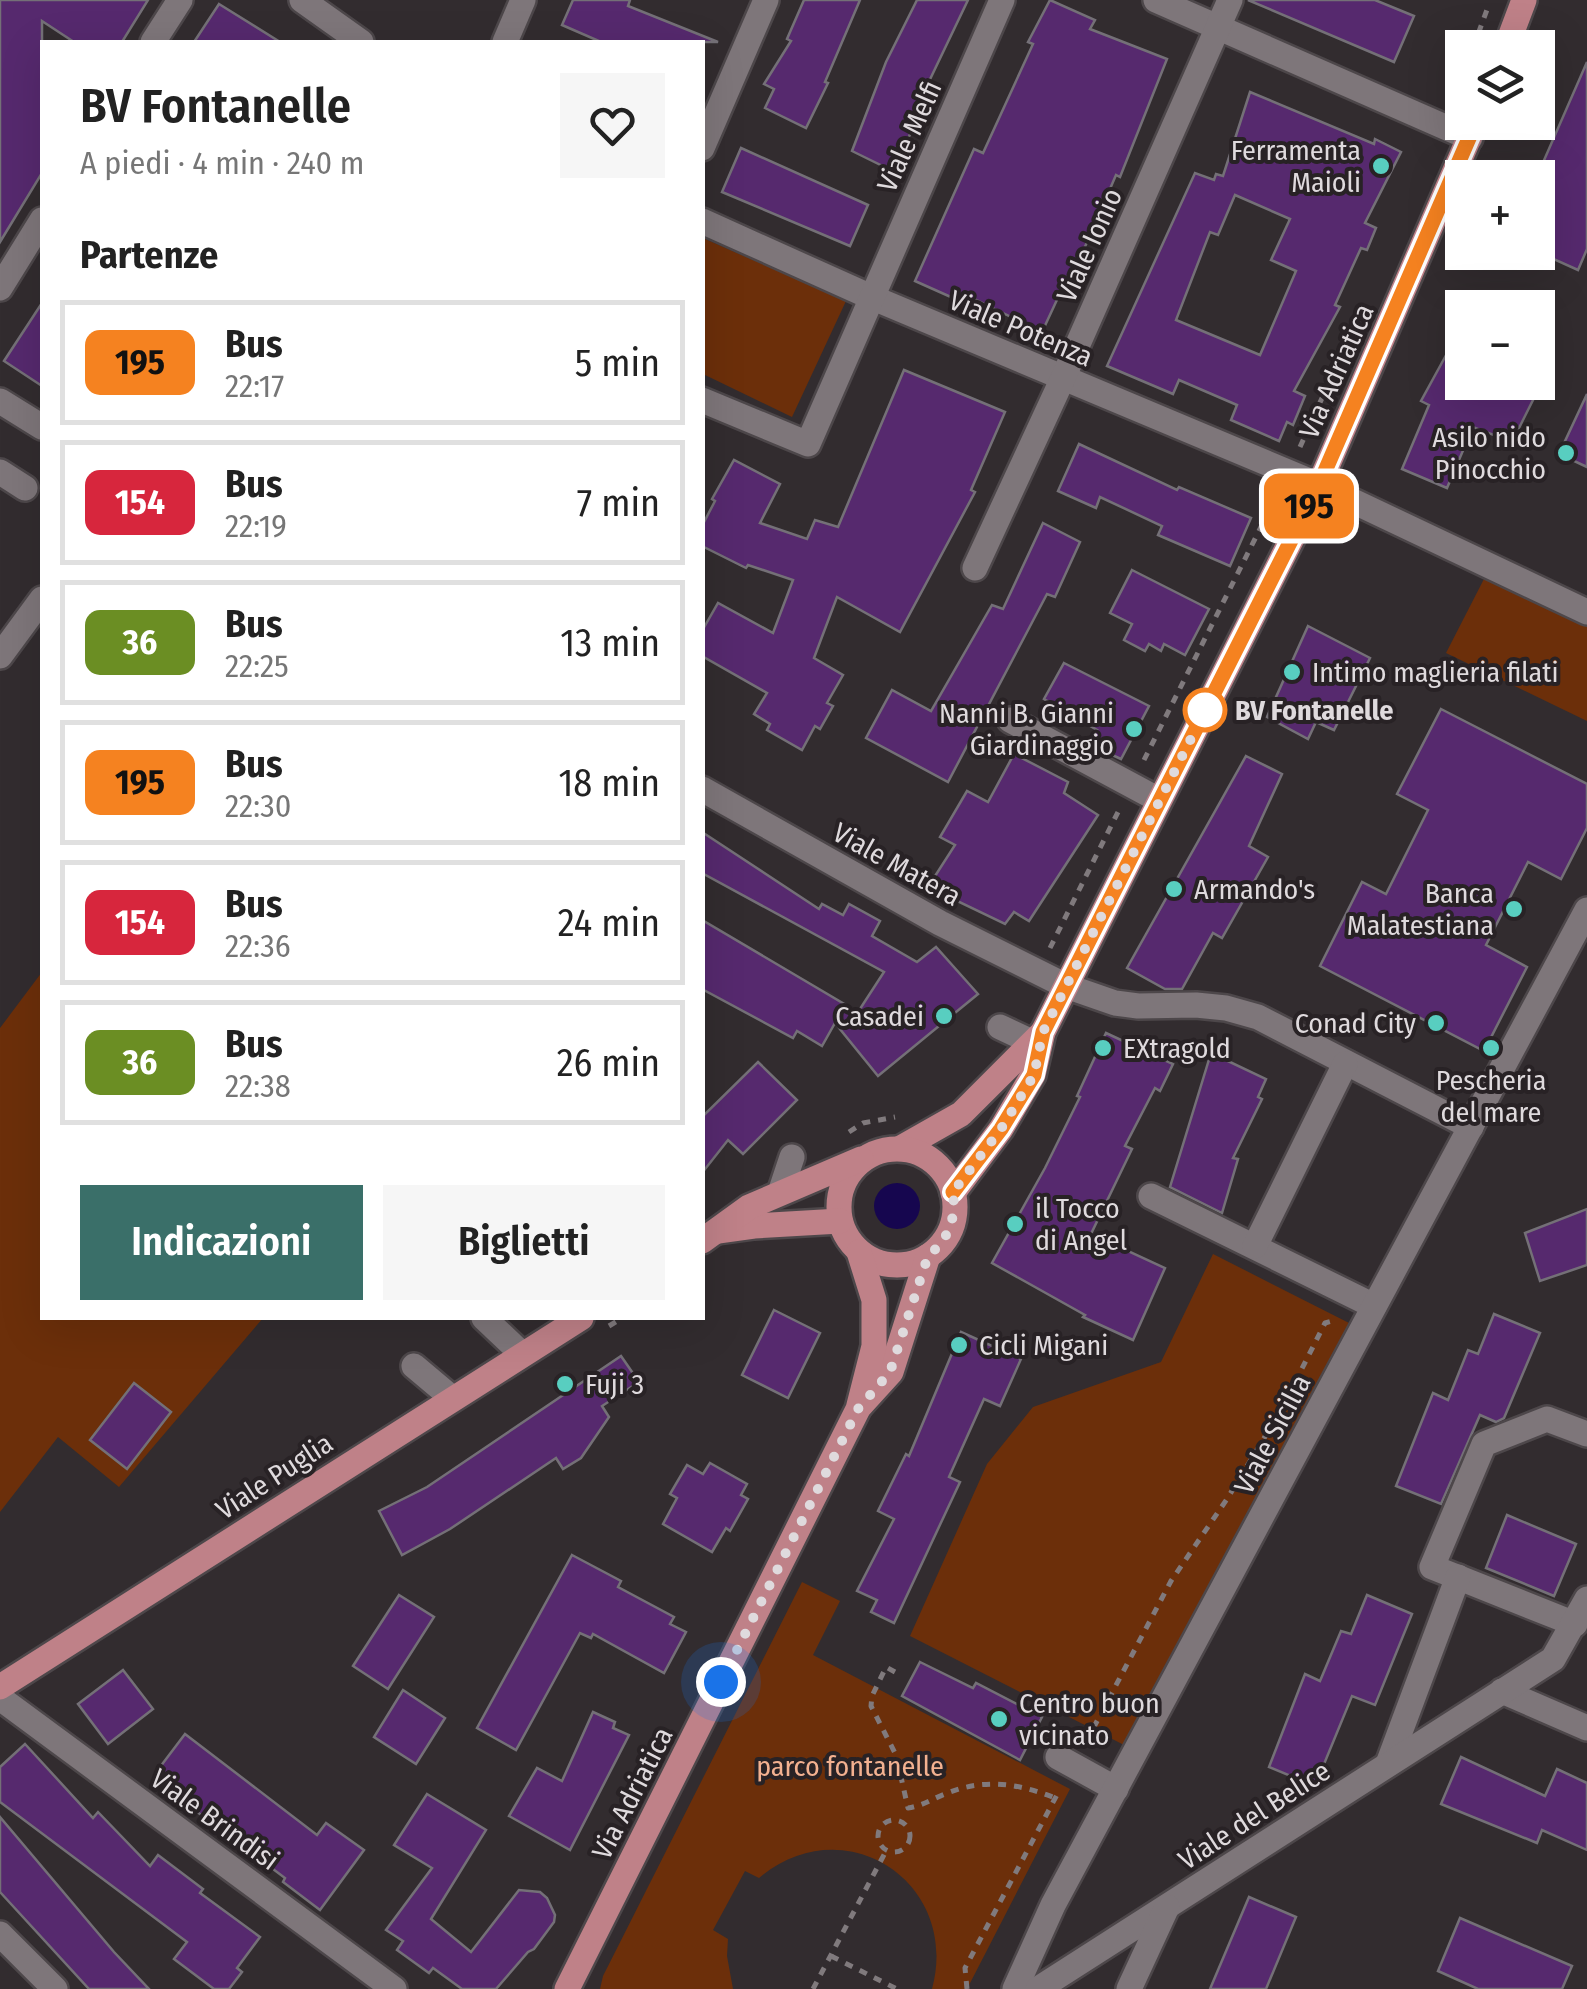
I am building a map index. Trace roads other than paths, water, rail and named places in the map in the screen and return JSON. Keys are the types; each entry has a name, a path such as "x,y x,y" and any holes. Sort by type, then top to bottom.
{"main road":[{"path":"1513,30 1524,0"},
{"name":"Via Adriatica","path":"901,1148 961,1114 1037,1037 1066,986 1319,485 1469,140"},
{"name":"Via Adriatica","path":"953,1192 1001,1129 1034,1075 1037,1037"},
{"path":"710,1236 748,1206 882,1150 901,1148 919,1152 934,1162 953,1192 955,1211 951,1228 942,1244 928,1256 893,1265 875,1261 859,1252 847,1238 838,1203 852,1169 866,1157"},
{"path":"710,1236 754,1226 840,1221"},
{"name":"Via Adriatica","path":"568,1989 858,1409 874,1346 874,1300 859,1252"},
{"name":"Via Adriatica","path":"858,1409 890,1372 928,1256"},
{"name":"Viale Puglia","path":"0,1687 578,1320"}],"street":[{"path":"155,40 180,0"},
{"path":"302,0 358,40"},
{"path":"505,40 523,0"},
{"path":"705,141 766,0"},
{"name":"Viale Melfi","path":"705,401 808,444 1002,0"},
{"path":"1156,0 1445,124"},
{"name":"Viale Ionio","path":"974,568 1063,378 1230,0"},
{"name":"Viale Potenza","path":"705,222 871,297 1319,485 1587,612"},
{"path":"0,288 40,223"},
{"path":"0,401 40,427"},
{"path":"0,472 25,488"},
{"path":"0,656 40,603"},
{"path":"1010,720 1159,800"},
{"name":"Viale Matera","path":"705,792 940,922 1066,986 1115,1003 1226,1008 1258,1017 1470,1127"},
{"name":"Viale Sicilia","path":"1015,1989 1053,1905 1587,910"},
{"path":"1000,1026 1037,1037"},
{"path":"1255,1246 1345,1064"},
{"path":"780,1194 792,1157"},
{"path":"1150,1196 1374,1306"},
{"path":"486,1320 522,1354"},
{"path":"414,1366 452,1398"},
{"path":"1574,1624 1432,1566 1484,1444 1547,1418 1587,1434"},
{"path":"1388,1764 1458,1577"},
{"name":"Viale del Belice","path":"1038,1989 1553,1658 1587,1599"},
{"path":"1502,1691 1587,1728"},
{"name":"Viale Brindisi","path":"0,1698 394,1989"},
{"path":"1058,1757 1116,1789"},
{"path":"1129,1989 1168,1906"},
{"path":"0,1934 55,1989"}],"place":[{"name":"Ferramenta Maioli","path":"1381,166"},
{"name":"Asilo nido Pinocchio","path":"1566,453"},
{"name":"Intimo maglieria filati","path":"1292,672"},
{"name":"BV Fontanelle","path":"1205,710"},
{"name":"Nanni B. Gianni Giardinaggio","path":"1134,729"},
{"name":"Armando's","path":"1174,889"},
{"name":"Banca Malatestiana","path":"1514,909"},
{"name":"Casadei","path":"944,1016"},
{"name":"Conad City","path":"1436,1023"},
{"name":"EXtragold","path":"1103,1048"},
{"name":"Pescheria del mare","path":"1491,1048"},
{"name":"il Tocco di Angel","path":"1015,1224"},
{"name":"Cicli Migani","path":"959,1345"},
{"name":"Fuji 3","path":"565,1384"},
{"name":"Centro buon vicinato","path":"999,1719"}],"park label":[{"name":"parco fontanelle","path":"850,1766"}]}
